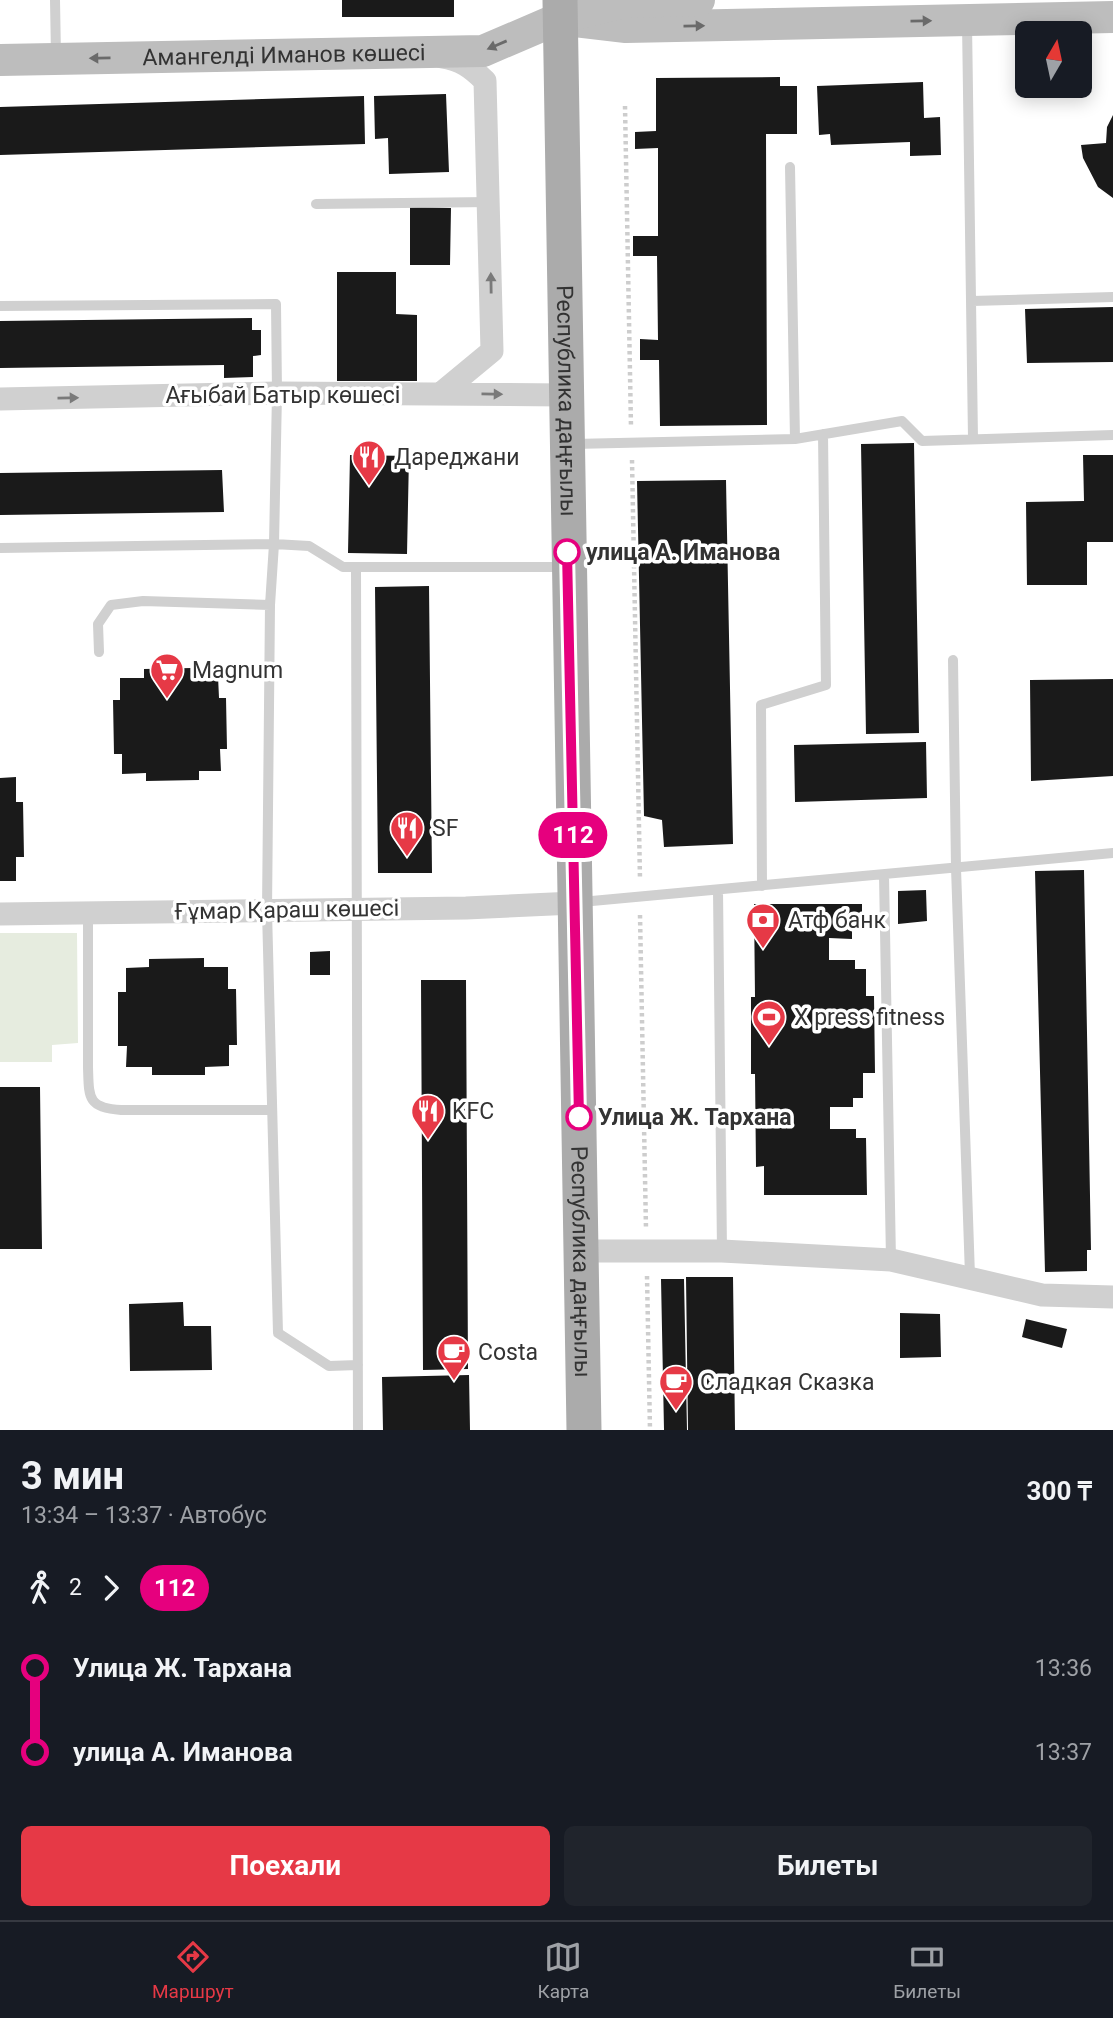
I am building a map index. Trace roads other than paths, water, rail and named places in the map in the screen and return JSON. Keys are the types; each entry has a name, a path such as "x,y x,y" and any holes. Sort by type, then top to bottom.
{"main road":[{"name":"Амангелді Иманов көшесі","path":"0,60 483,51 560,9 626,2 699,0"},
{"path":"560,9 626,27 1113,17"},
{"name":"Республика даңғылы","path":"560,9 584,1430"}],"street":[{"path":"417,52 458,60 471,66 485,81 492,351 440,394"},
{"name":"Ағыбай Батыр көшесі","path":"0,399 277,393 440,394 566,417"},
{"name":"Ғұмар Қараш көшесі","path":"0,914 466,908 574,903"},
{"path":"580,1251 722,1251 891,1260 970,1276 1042,1295 1113,1297"}],"lane":[{"path":"55,0 57,59"},
{"path":"967,20 973,439"},
{"path":"790,167 795,439"},
{"path":"316,204 490,202"},
{"path":"972,300 1113,297"},
{"path":"0,306 276,304 277,393 270,605 267,911 278,1334 329,1366 358,1365"},
{"path":"566,417 632,444 795,439 902,421 922,441 1113,435"},
{"path":"762,886 761,705 826,685 823,434"},
{"path":"0,548 274,544 309,546 343,567 568,567"},
{"path":"356,566 358,1430"},
{"path":"99,652 98,624 111,604 143,601 270,605"},
{"path":"953,660 956,868 970,1276"},
{"path":"574,903 1113,853"},
{"path":"884,875 891,1260"},
{"path":"718,890 722,1251"},
{"path":"88,912 88,1079 92,1101 105,1109 121,1110 272,1110"}],"place":[{"name":"Дареджани","path":"369,487"},
{"name":"улица А. Иманова","path":"567,552"},
{"name":"Magnum","path":"167,700"},
{"name":"SF","path":"407,858"},
{"name":"Атф банк","path":"763,950"},
{"name":"X press fitness","path":"769,1047"},
{"name":"Улица Ж. Тархана","path":"579,1117"},
{"name":"KFC","path":"428,1141"},
{"name":"Costa","path":"454,1382"},
{"name":"Сладкая Сказка","path":"676,1412"}]}
